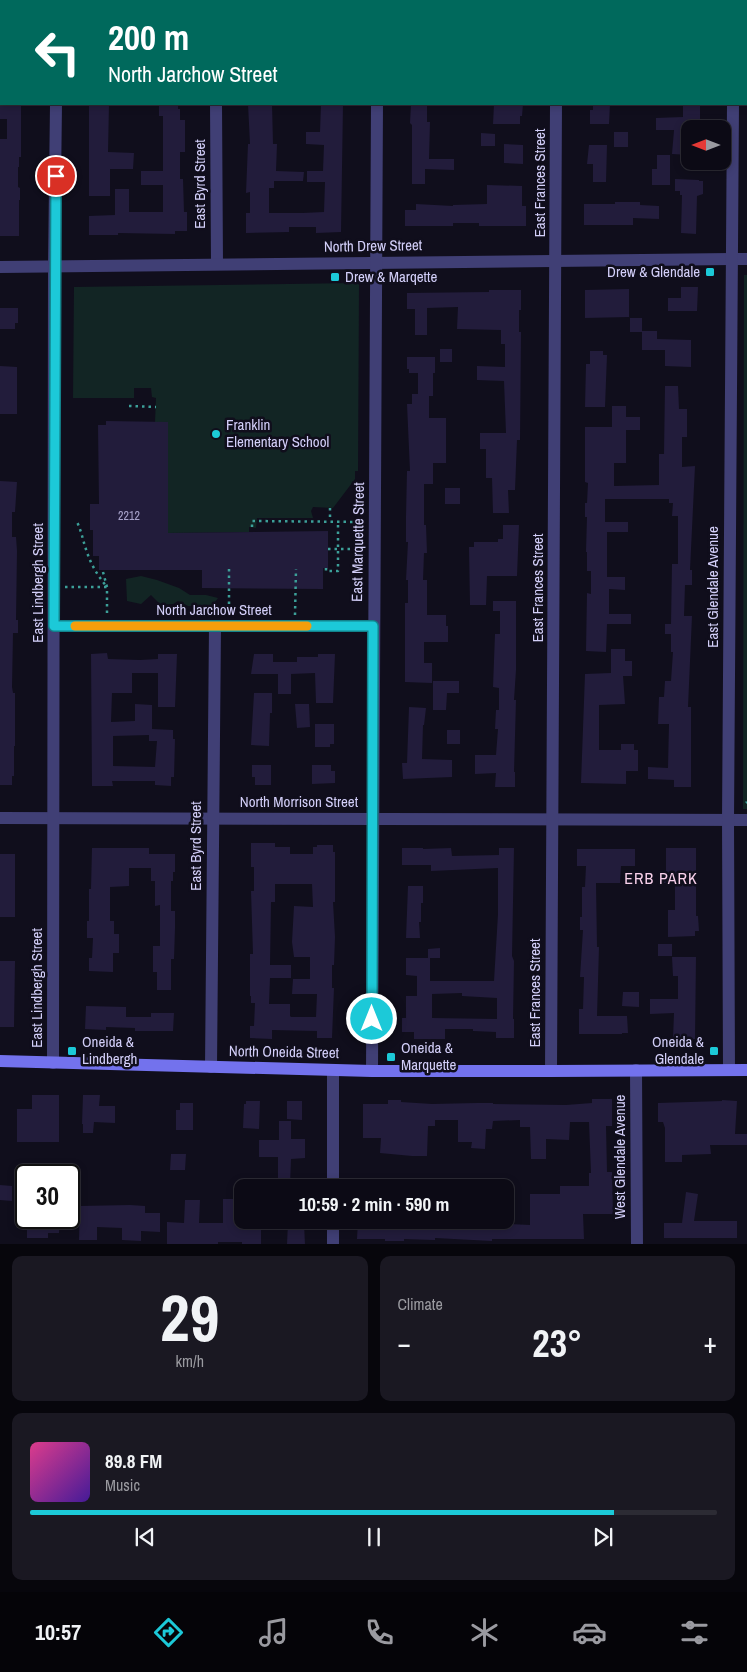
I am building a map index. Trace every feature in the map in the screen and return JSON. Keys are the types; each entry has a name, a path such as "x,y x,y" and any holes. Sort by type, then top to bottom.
{"main road":[{"name":"North Oneida Street","path":"0,1062 333,1070 551,1072 747,1070"}],"street":[{"name":"East Lindbergh Street","path":"52,1063 56,105"},
{"name":"East Byrd Street","path":"216,105 217,264"},
{"name":"East Marquette Street","path":"372,1070 377,105"},
{"name":"East Frances Street","path":"551,1072 556,105"},
{"name":"East Glendale Avenue","path":"728,1070 733,105"},
{"name":"North Drew Street","path":"0,267 747,259"},
{"name":"North Jarchow Street","path":"54,626 373,626"},
{"name":"East Byrd Street","path":"212,1067 212,818 215,626"},
{"name":"North Morrison Street","path":"0,818 747,820"},
{"path":"333,1070 333,1179"},
{"name":"West Glendale Avenue","path":"636,1070 637,1244"},
{"path":"333,1229 333,1244"}],"path":[{"path":"129,406 156,406"},
{"path":"330,508 330,522"},
{"path":"77,522 82,532 86,551 92,566 107,587"},
{"path":"252,527 252,522 375,522"},
{"path":"326,568 326,571 338,571 338,522"},
{"path":"328,550 374,549"},
{"path":"229,569 229,626"},
{"path":"295,626 296,569"},
{"path":"103,572 107,587 107,626"},
{"path":"55,587 107,587"}],"green space":[{"path":"744,275 747,275 747,809 743,809"},
{"path":"357,283 359,285 358,471 355,471 355,479 333,508 313,507 311,511 313,518 257,518 256,528 249,527 249,532 168,533 168,422 155,422 156,398 152,397 151,388 134,388 134,398 73,398 74,287"},
{"path":"141,576 179,588 190,595 206,595 218,598 212,606 188,606 178,601 173,604 161,605 151,595 141,604 127,601 126,579"}],"building":[{"path":"0,105 21,105 21,157 19,157 18,167 18,187 20,188 19,236 0,236 0,139 7,139 7,119 0,119"},
{"path":"89,105 109,105 108,152 134,153 133,169 110,169 110,196 89,196"},
{"path":"159,105 178,105 180,120 185,120 185,152 180,152 180,179 183,179 184,212 187,212 187,231 175,231 175,234 118,233 118,235 89,235 89,216 115,215 115,189 129,189 129,212 163,212 163,185 141,185 141,171 163,171 163,116 159,116"},
{"path":"248,105 272,105 273,144 277,144 276,171 304,172 303,181 274,181 274,188 269,188 269,213 324,212 325,182 307,182 307,171 323,171 324,145 306,144 306,132 320,132 321,105 343,105 341,232 316,233 316,227 289,227 289,232 246,233 246,213 250,213 250,192 246,193 248,144 250,144"},
{"path":"411,105 427,105 427,122 430,122 429,159 454,159 454,170 425,169 425,184 412,184 412,125 410,123"},
{"path":"494,105 523,105 520,124 493,124"},
{"path":"593,105 610,105 609,124 590,124 590,110 593,110"},
{"path":"683,105 700,105 700,120 681,120 681,154 672,154 674,130 656,130 656,118 683,117"},
{"path":"614,132 628,132 628,147 614,147"},
{"path":"481,133 495,134 495,146 481,146"},
{"path":"504,144 523,145 523,164 504,163"},
{"path":"589,145 607,145 606,182 593,182 593,164 587,164"},
{"path":"657,155 670,155 670,185 652,185 652,169 657,169"},
{"path":"675,179 703,181 703,194 697,196 696,234 681,233 682,195 680,195 680,191 675,191"},
{"path":"487,185 522,186 522,206 526,206 526,226 479,226 479,223 453,223 453,226 405,226 405,210 416,210 416,204 453,206 487,204"},
{"path":"615,202 640,202 640,205 659,206 659,219 633,218 633,225 584,225 584,204 615,204"},
{"path":"681,287 698,287 697,311 668,311 668,298 681,298"},
{"path":"629,289 629,317 585,318 585,290"},
{"path":"489,290 521,290 521,310 519,310 519,332 521,332 520,440 517,440 515,490 508,490 509,513 493,513 492,478 486,478 486,449 480,449 480,433 506,433 504,381 477,380 477,366 505,367 505,344 501,344 501,330 457,329 458,307 427,308 427,335 415,335 415,309 407,309 407,293 489,292"},
{"path":"0,308 18,308 18,323 15,323 15,329 0,329"},
{"path":"630,318 642,318 642,332 630,332"},
{"path":"642,331 657,331 657,339 691,340 691,367 665,366 665,350 642,350"},
{"path":"440,349 452,349 452,362 440,362"},
{"path":"590,351 603,351 603,355 607,355 605,407 585,407 586,364 590,364"},
{"path":"407,357 435,357 433,396 429,396 429,418 446,418 446,463 433,463 433,484 424,484 424,525 426,525 427,553 424,553 423,580 427,580 427,615 446,615 446,626 448,626 448,642 424,642 424,663 432,663 432,683 405,682 405,603 408,603 408,580 406,580 408,542 406,542 407,471 410,471 407,404 412,404 412,394 418,394 418,373 409,373"},
{"path":"0,366 17,367 17,414 0,414"},
{"path":"665,386 678,386 679,409 687,409 687,437 682,437 682,467 695,466 690,570 692,570 692,585 685,585 684,616 692,616 688,707 691,707 691,787 674,787 674,780 648,779 648,767 668,768 669,724 658,724 659,697 664,697 665,681 671,681 673,652 671,652 671,634 665,634 665,624 671,624 672,564 678,564 678,516 672,516 673,503 669,503 669,499 605,499 605,522 628,522 628,532 607,532 607,577 625,577 625,590 609,589 609,614 631,614 631,624 607,624 606,652 586,651 587,593 591,594 591,571 587,571 586,552 587,517 585,517 585,503 587,503 588,483 585,482 585,427 612,427 612,406 626,406 626,417 640,417 640,430 626,430 626,463 614,463 614,486 659,485 659,454 664,454"},
{"path":"106,421 168,422 168,533 328,531 328,569 323,568 323,589 202,588 202,570 99,570 99,556 93,556 90,504 99,504 98,425 106,425"},
{"path":"0,481 17,482 15,512 12,512 12,537 16,537 17,551 16,620 18,620 18,633 13,633 12,687 13,693 15,693 15,746 12,785 0,785"},
{"path":"445,488 460,488 460,504 445,504"},
{"path":"503,525 519,525 517,576 487,576 486,605 470,605 469,547 474,547 474,542 498,542 498,539 503,539"},
{"path":"493,601 516,601 515,787 495,787 496,773 475,774 475,755 496,755 498,729 495,729 496,710 499,710 499,688 493,687 495,634 500,634 500,611 493,611"},
{"path":"611,649 625,649 625,661 632,661 632,676 623,676 625,704 599,705 599,750 621,750 621,744 634,744 634,750 638,750 638,771 626,771 626,784 581,783 585,674 611,673"},
{"path":"107,653 108,659 140,660 158,659 158,654 177,654 175,707 158,707 158,673 132,673 132,693 112,693 111,722 135,721 135,704 152,705 152,729 173,730 173,739 175,739 174,777 171,777 171,786 155,785 155,781 112,781 113,786 92,786 91,654","holes":["149,735 149,741 157,741 155,767 113,766 113,736"]},
{"path":"254,654 273,654 273,662 297,662 297,657 318,657 318,654 335,654 333,703 316,703 315,673 291,674 291,694 278,694 278,674 251,674"},
{"path":"433,681 459,681 459,693 447,693 446,710 433,710"},
{"path":"254,693 272,693 269,746 251,745"},
{"path":"295,704 309,704 310,727 297,728"},
{"path":"409,707 426,708 423,725 422,759 452,760 452,777 403,779 402,763 407,763"},
{"path":"315,724 334,724 334,744 330,744 330,747 315,747"},
{"path":"447,730 460,730 460,744 447,744"},
{"path":"252,765 271,765 271,785 255,785 255,777 252,777"},
{"path":"312,765 331,765 331,771 335,771 335,783 312,784"},
{"path":"251,843 275,843 275,847 290,847 290,854 313,854 313,847 317,847 317,845 333,845 333,852 335,852 335,902 333,902 335,937 334,965 332,965 332,988 334,988 332,1038 317,1038 317,1031 272,1030 272,1039 250,1038 250,1026 254,1026 255,1003 251,1003 250,996 250,954 253,954 251,891 254,891 254,867 251,867","holes":["275,884 312,884 313,907 294,906 292,942 294,957 310,957 310,979 293,979 292,994 317,994 316,1017 291,1017 290,1004 269,1004 270,978 291,978 291,965 270,965 271,902 275,902"]},
{"path":"92,848 149,848 149,854 175,854 175,872 173,872 173,881 171,881 171,911 175,911 175,928 174,959 171,959 171,990 157,990 157,972 153,972 153,946 160,946 160,905 155,906 155,881 151,881 151,868 129,868 129,886 110,887 110,921 114,921 114,934 119,934 119,953 113,953 113,972 89,971 89,958 92,958 93,938 87,938 87,921 89,921"},
{"path":"402,848 451,848 452,856 499,855 499,848 514,848 512,956 514,961 514,1038 496,1038 496,1032 473,1031 473,1029 445,1029 445,1039 414,1039 414,1032 402,1032 402,1018 406,1018 406,996 417,996 417,976 406,975 406,958 428,958 428,949 440,948 440,958 430,958 430,981 494,981 498,914 498,868 431,871 431,865 402,865","holes":["462,993 462,996 497,998 497,1019 432,1018 432,994"]},
{"path":"666,848 696,848 696,916 698,916 699,931 695,931 695,936 668,937 668,910 675,910 675,883 660,883 660,871 666,871"},
{"path":"577,849 635,849 635,866 621,866 620,883 596,883 597,947 599,947 597,1016 627,1016 628,1033 579,1034 579,1009 583,1009 584,977 580,977 583,930 580,930 580,917 582,917 582,887 585,887 586,866 577,866"},
{"path":"0,854 15,854 15,917 0,917"},
{"path":"408,886 423,886 421,922 419,922 420,938 406,938"},
{"path":"658,944 672,944 672,956 658,956"},
{"path":"672,957 696,957 695,1039 673,1039 674,1013 650,1014 650,999 678,999 678,976 673,976"},
{"path":"0,961 15,961 14,1027 0,1027"},
{"path":"623,992 639,992 639,1007 622,1006"},
{"path":"86,1006 126,1007 126,1017 151,1017 151,1013 174,1013 173,1031 135,1031 135,1028 106,1027 106,1030 85,1029"},
{"path":"32,1095 59,1095 59,1142 17,1142 17,1109 32,1109"},
{"path":"83,1095 100,1095 99,1106 115,1106 115,1123 94,1122 93,1133 83,1133"},
{"path":"592,1099 612,1099 612,1126 606,1126 607,1172 612,1172 613,1214 583,1214 584,1239 492,1239 492,1241 435,1238 435,1240 404,1239 404,1241 385,1241 385,1239 357,1239 358,1229 514,1229 514,1224 530,1225 530,1194 560,1194 560,1186 589,1186 589,1173 591,1173 589,1122 570,1122 569,1140 546,1139 546,1159 531,1159 530,1127 520,1127 520,1120 493,1121 492,1129 486,1129 485,1149 471,1148 472,1142 458,1142 458,1120 435,1120 435,1126 428,1126 427,1156 412,1156 380,1153 381,1138 363,1138 363,1104 388,1104 388,1100 432,1104 566,1105 592,1103"},
{"path":"246,1101 260,1101 259,1129 243,1128 244,1104 246,1104"},
{"path":"287,1101 302,1101 302,1120 287,1119"},
{"path":"737,1101 735,1134 747,1134 747,1145 710,1145 711,1154 682,1155 682,1162 665,1162 665,1128 663,1122 658,1122 658,1103"},
{"path":"180,1103 193,1103 193,1130 176,1130 176,1110 180,1110"},
{"path":"279,1121 291,1121 291,1139 305,1139 305,1158 291,1159 290,1179 278,1179 278,1157 259,1157 259,1140 279,1140"},
{"path":"171,1154 186,1154 185,1170 170,1170"},
{"path":"0,1185 12,1186 12,1201 0,1200"},
{"path":"686,1192 698,1194 694,1221 737,1221 737,1238 664,1238 664,1223 682,1223"},
{"path":"223,1199 234,1199 234,1229 261,1229 261,1244 218,1242 218,1244 167,1244 167,1222 184,1223 185,1200 200,1200 199,1223 223,1223"},
{"path":"80,1206 145,1206 145,1213 160,1213 160,1232 141,1231 141,1241 122,1240 122,1228 97,1227 97,1240 79,1240"},
{"path":"27,1229 59,1229 59,1233 48,1233 48,1238 27,1238"},
{"path":"288,1229 304,1229 305,1244 287,1244"}],"slow traffic":[{"path":"75,626 307,626"}],"place":[{"name":"Drew & Glendale","path":"710,272"},
{"name":"Drew & Marqette","path":"335,277"},
{"name":"Franklin Elementary School","path":"216,434"},
{"name":"Oneida & Lindbergh","path":"72,1051"},
{"name":"Oneida & Glendale","path":"714,1051"},
{"name":"Oneida & Marquette","path":"391,1057"}],"district":[{"name":"ERB PARK","path":"661,878"}],"route":[{"path":"56,176 54,266 54,626 373,626 372,1019"}]}
